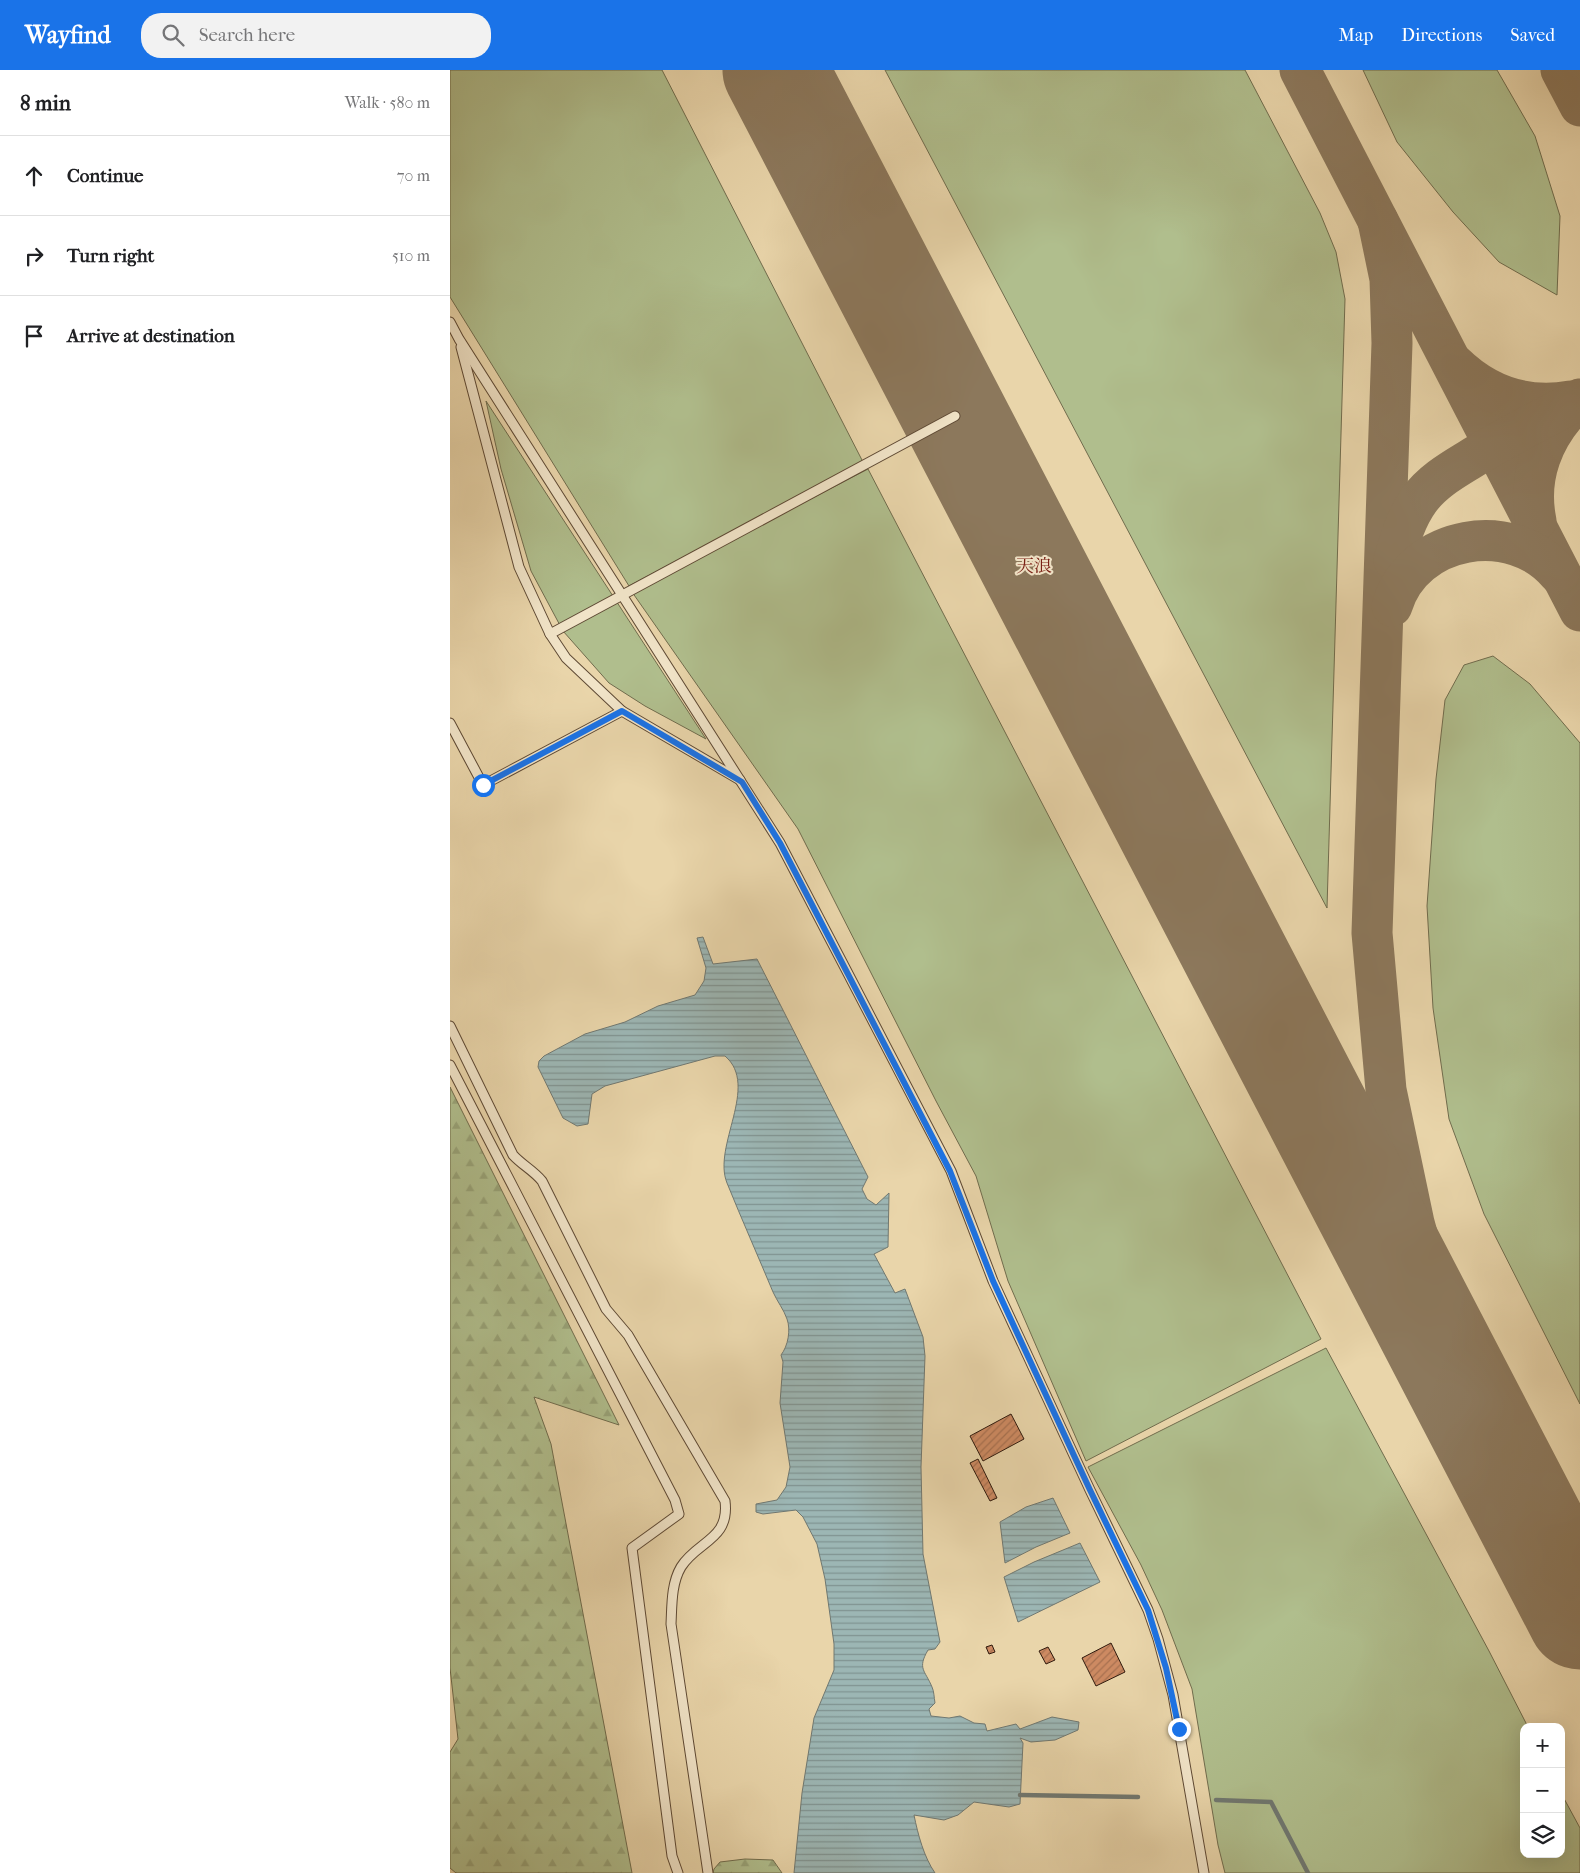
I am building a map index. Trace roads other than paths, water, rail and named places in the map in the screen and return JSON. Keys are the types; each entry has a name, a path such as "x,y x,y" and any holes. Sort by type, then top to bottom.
{"lane":[{"path":"450,322 780,843 950,1171 993,1281 1148,1610 1173,1695 1204,1873"},
{"path":"459,339 519,566 550,634 566,658 622,711 742,782"},
{"path":"550,634 955,416"},
{"path":"450,723 483,785 622,711"},
{"path":"450,1026 513,1155 521,1164 534,1171 542,1181 606,1309 628,1335 725,1501 726,1514 722,1526 681,1567 674,1584 672,1602 671,1624 708,1873"},
{"path":"450,1065 675,1500 679,1514 632,1548 672,1856 678,1873"}],"water":[{"path":"703,937 713,964 757,959 868,1177 862,1189 867,1199 876,1205 889,1193 888,1247 874,1254 895,1293 905,1289 923,1337 925,1356 921,1467 923,1554 940,1642 935,1649 928,1650 923,1661 923,1669 934,1694 935,1703 929,1709 931,1716 949,1718 960,1716 974,1723 985,1724 987,1731 1016,1724 1020,1729 1052,1717 1079,1722 1078,1730 1055,1740 1031,1742 1020,1738 1023,1743 1020,1804 1009,1807 974,1802 958,1815 944,1820 914,1815 922,1845 935,1873 794,1873 802,1793 814,1718 834,1670 834,1644 825,1579 817,1544 803,1517 796,1510 763,1514 756,1512 756,1504 777,1500 786,1487 790,1467 780,1403 783,1362 781,1355 787,1343 789,1328 786,1316 773,1292 727,1183 724,1168 725,1152 737,1100 738,1083 735,1069 725,1056 715,1056 605,1086 592,1094 588,1124 577,1126 563,1118 538,1067 539,1061 544,1056 585,1034 625,1022 658,1006 695,995 704,981 706,968 697,938"},
{"path":"1053,1498 1070,1533 1036,1547 1005,1563 1000,1522 1026,1507"},
{"path":"1080,1543 1100,1582 1018,1622 1004,1577"}],"waterway":[{"path":"1020,1795 1138,1797"},
{"path":"1216,1800 1271,1802 1308,1873"}],"district":[{"name":"天浪","path":"1034,566"}]}
